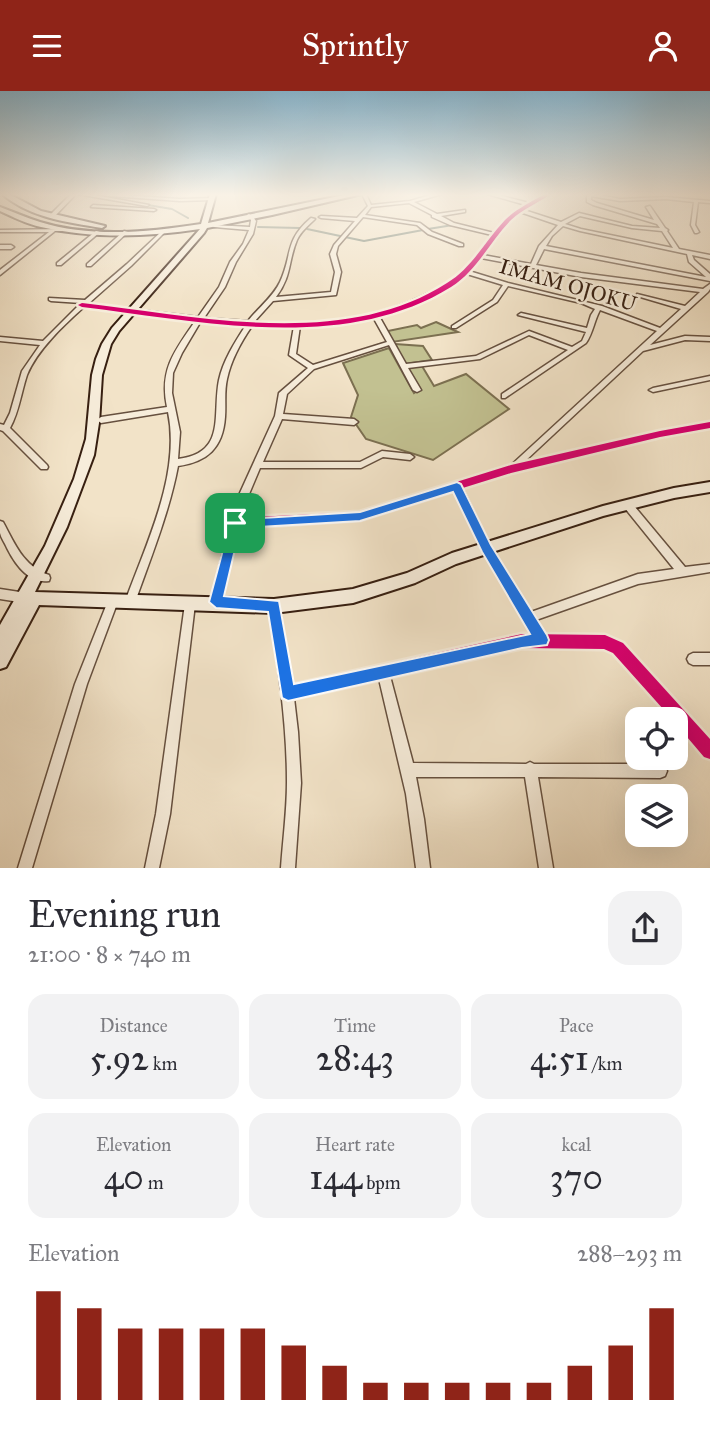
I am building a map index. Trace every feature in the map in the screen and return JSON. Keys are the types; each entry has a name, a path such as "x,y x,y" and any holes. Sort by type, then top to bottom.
{"main road":[{"path":"68,230 143,230"},
{"path":"118,230 133,230"},
{"path":"118,230 172,230"},
{"path":"0,661 40,577 89,453 97,373 104,355 135,310 199,230"},
{"path":"40,577 82,493 96,453 101,420 104,355"},
{"path":"31,598 274,606 353,596 411,578 452,559 626,504 710,488"},
{"path":"0,640 31,598"}],"street":[{"path":"1,232 47,230"},
{"path":"0,273 54,230"},
{"path":"130,602 163,505 173,463 175,424 169,409 169,372 199,317 224,284 232,264 252,230"},
{"path":"173,463 199,459 214,443 221,423 221,386 225,373 250,324 273,299 284,278 290,249 298,230"},
{"path":"273,299 331,295 335,292 338,272 333,254 341,237 348,230"},
{"path":"426,230 461,245"},
{"path":"478,230 497,235"},
{"path":"51,299 250,324 297,326 343,322 375,315 443,289 467,272 501,230"},
{"path":"533,266 541,247 554,230"},
{"path":"584,230 710,257"},
{"path":"666,230 676,249"},
{"path":"89,265 123,231"},
{"path":"59,264 98,232"},
{"path":"44,467 3,428 27,366 83,304 148,248 162,232"},
{"path":"0,247 10,247"},
{"path":"541,247 710,278"},
{"path":"689,251 691,261 710,278"},
{"path":"479,256 533,266 708,288"},
{"name":"IMAM OJOKU","path":"467,272 600,307 660,330"},
{"path":"454,327 495,301 506,284"},
{"path":"510,469 708,288"},
{"path":"639,295 685,308"},
{"path":"505,396 584,342 590,331 593,314 600,307"},
{"path":"375,315 417,390"},
{"path":"521,315 590,331"},
{"path":"297,326 292,355 312,368"},
{"path":"403,366 478,358 527,333 572,349"},
{"path":"643,349 685,338 710,339"},
{"path":"0,339 45,343"},
{"path":"216,602 239,506 279,416 283,393 312,368 389,343"},
{"path":"653,390 710,378"},
{"path":"101,420 169,409"},
{"path":"279,416 354,422"},
{"path":"235,523 360,516 510,469 710,425"},
{"path":"259,465 361,465 382,454 410,457"},
{"path":"457,487 487,549 542,640"},
{"path":"626,504 682,571"},
{"path":"0,525 19,559 40,577"},
{"path":"530,617 638,579 710,568"},
{"path":"0,594 31,598"},
{"path":"25,868 81,684 113,601"},
{"path":"152,868 163,814 190,604"},
{"path":"274,606 288,693 293,808 288,868"},
{"path":"288,693 384,674 522,641 605,642 618,648 710,751"},
{"path":"693,659 710,659"},
{"path":"384,674 408,770 423,868"},
{"path":"530,769 546,868"},
{"path":"408,770 660,771"}],"shaded area":[{"path":"436,322 458,332 392,342 388,331 417,325 421,328"},
{"path":"395,344 423,346 432,360 405,364"},
{"path":"389,348 414,393 419,390 407,368 422,366 434,386 466,374 509,409 433,460 366,439 351,417 358,395 343,363"}],"waterway":[{"path":"313,230 364,241 422,230"}],"cycle path":[{"path":"82,305 268,325 362,319 406,307 448,286 473,264 498,230"},
{"path":"235,523 360,516 511,469 710,425"},
{"path":"288,693 522,641 605,642 618,648 710,751"}],"route":[{"path":"457,487 487,549 542,640 522,641 384,674 288,693 274,606 216,602 235,523 331,520 360,516 457,487"}]}
